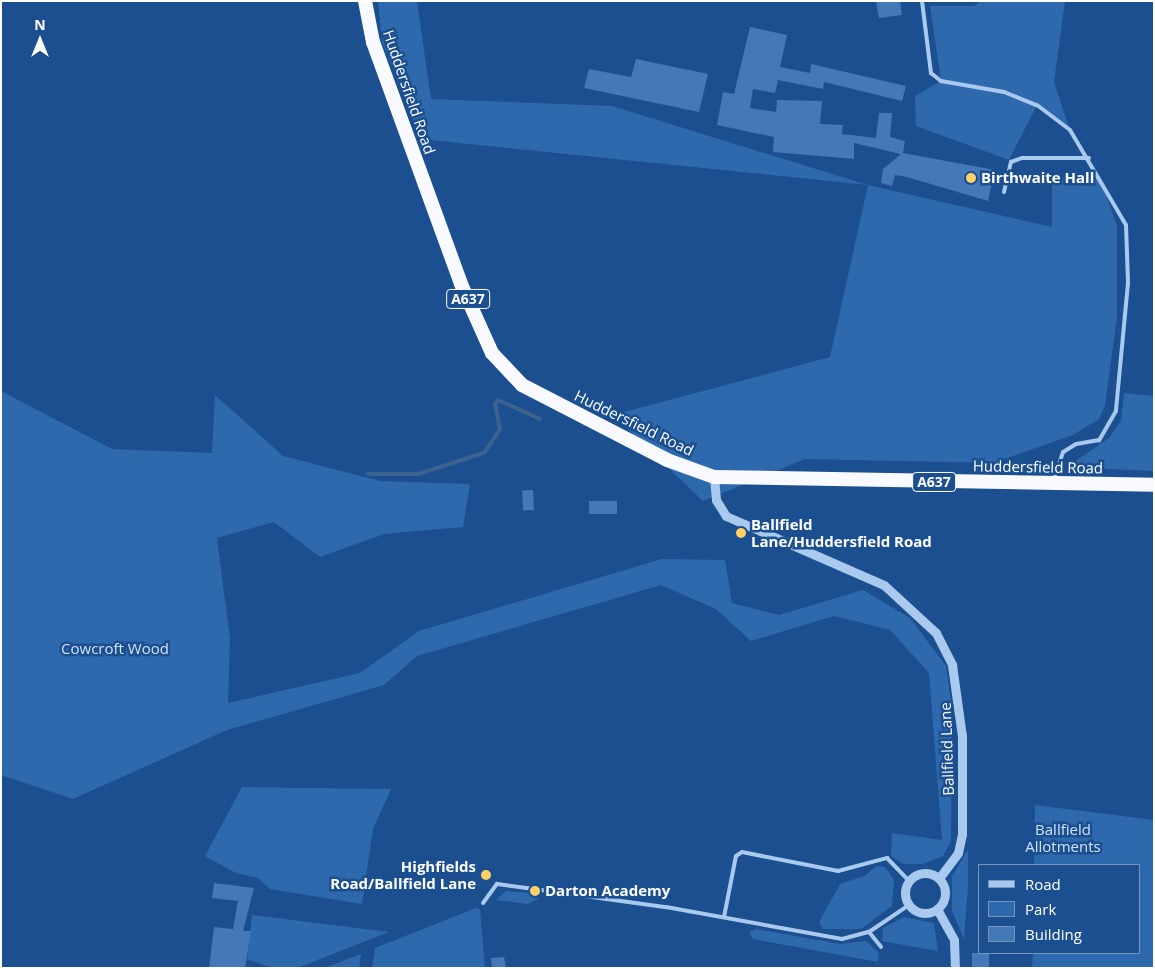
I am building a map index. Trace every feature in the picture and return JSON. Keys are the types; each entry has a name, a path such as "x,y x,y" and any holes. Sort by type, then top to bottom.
{"highway":[{"name":"Huddersfield Road","path":"365,1 379,61 461,284 492,353 522,385 667,460 714,477 1154,485"}],"street":[{"name":"Ballfield Lane","path":"714,477 716,500 726,516 884,585 912,606 936,633 952,665 962,736 962,834 958,853 939,878"},
{"path":"927,872 939,878 945,894 937,909 925,913 909,905 905,893 909,880 927,872"},
{"path":"937,909 954,940 955,968"}],"lane":[{"path":"922,1 931,73 941,81 1004,92 1037,104 1070,130 1089,158 1126,225 1122,365 1116,411 1108,430 1099,440 1076,444 1063,452 1052,484"},
{"path":"1004,192 1011,162 1022,158 1089,158"},
{"path":"724,917 736,856 742,852 838,871 887,858 909,880"},
{"path":"483,903 497,884 724,917 842,939 869,932 909,905"},
{"path":"869,932 881,946"}],"green space":[{"path":"378,1 417,1 431,99 612,106 868,185 421,139 382,42"},
{"path":"980,1 1065,1 1054,82 1070,130 1037,105 1009,160 916,126 915,96 941,81 930,6 974,6"},
{"path":"1098,172 1117,226 1117,317 1105,406 1099,419 1073,435 993,463 805,459 703,501 613,415 830,357 868,185 1052,227 1052,180"},
{"name":"Cowcroft Wood","path":"1,391 112,449 212,453 215,395 283,456 380,481 470,484 463,527 384,534 320,557 274,522 217,538 230,639 228,703 360,673 419,631 662,559 725,560 732,603 779,615 863,590 910,618 946,666 952,709 951,842 943,856 923,864 903,864 891,856 892,833 942,840 929,673 890,630 834,616 751,641 716,609 661,585 417,656 384,685 227,730 73,799 1,775"},
{"path":"1124,393 1154,396 1154,471 1067,467 1109,438 1121,421"},
{"path":"242,787 391,789 373,829 362,904 270,889 258,878 236,873 205,856"},
{"name":"Ballfield Allotments","path":"1035,805 1154,820 1154,968 1032,968 1033,954 1140,954 1140,864 1034,864"},
{"path":"968,850 968,886 964,939 952,911 952,876"},
{"path":"877,866 885,867 894,880 892,906 861,929 823,929 819,922 840,884 864,876"},
{"path":"506,891 532,893 538,899 528,904 496,900"},
{"path":"476,908 480,909 485,968 372,968 375,948"},
{"path":"252,915 389,932 297,968 272,968 247,959"},
{"path":"904,917 934,923 938,951 882,941 883,928"},
{"path":"756,929 840,944 866,941 879,953 878,962 753,939 749,932"},
{"path":"361,954 359,968 324,968"}],"building":[{"path":"876,1 900,1 902,15 879,18"},
{"path":"750,27 787,35 780,67 810,73 811,64 906,86 902,101 824,82 823,89 778,80 775,93 753,89 750,108 776,112 777,100 822,101 820,124 843,125 842,134 876,138 879,113 892,113 890,137 905,141 903,153 995,170 988,201 907,177 895,175 892,186 881,183 883,169 901,154 854,143 854,159 773,152 774,137 717,125 723,92 734,94"},
{"path":"636,59 708,74 699,112 584,88 589,69 631,77"},
{"path":"533,490 534,510 523,511 522,491"},
{"path":"589,501 617,501 617,514 589,514"},
{"path":"214,883 254,888 243,931 251,931 245,968 209,968 214,927 233,929 238,901 212,898"},
{"path":"972,953 989,954 989,968 972,968"},
{"path":"504,957 506,968 492,968 491,958"}],"waterway":[{"path":"368,474 418,474 484,453 500,429 495,404 498,400 540,419"}],"place":[{"name":"Birthwaite Hall","path":"971,178"},
{"name":"Ballfield Lane/Huddersfield Road","path":"741,533"},
{"name":"Highfields Road/Ballfield Lane","path":"486,875"},
{"name":"Darton Academy","path":"535,891"}]}
